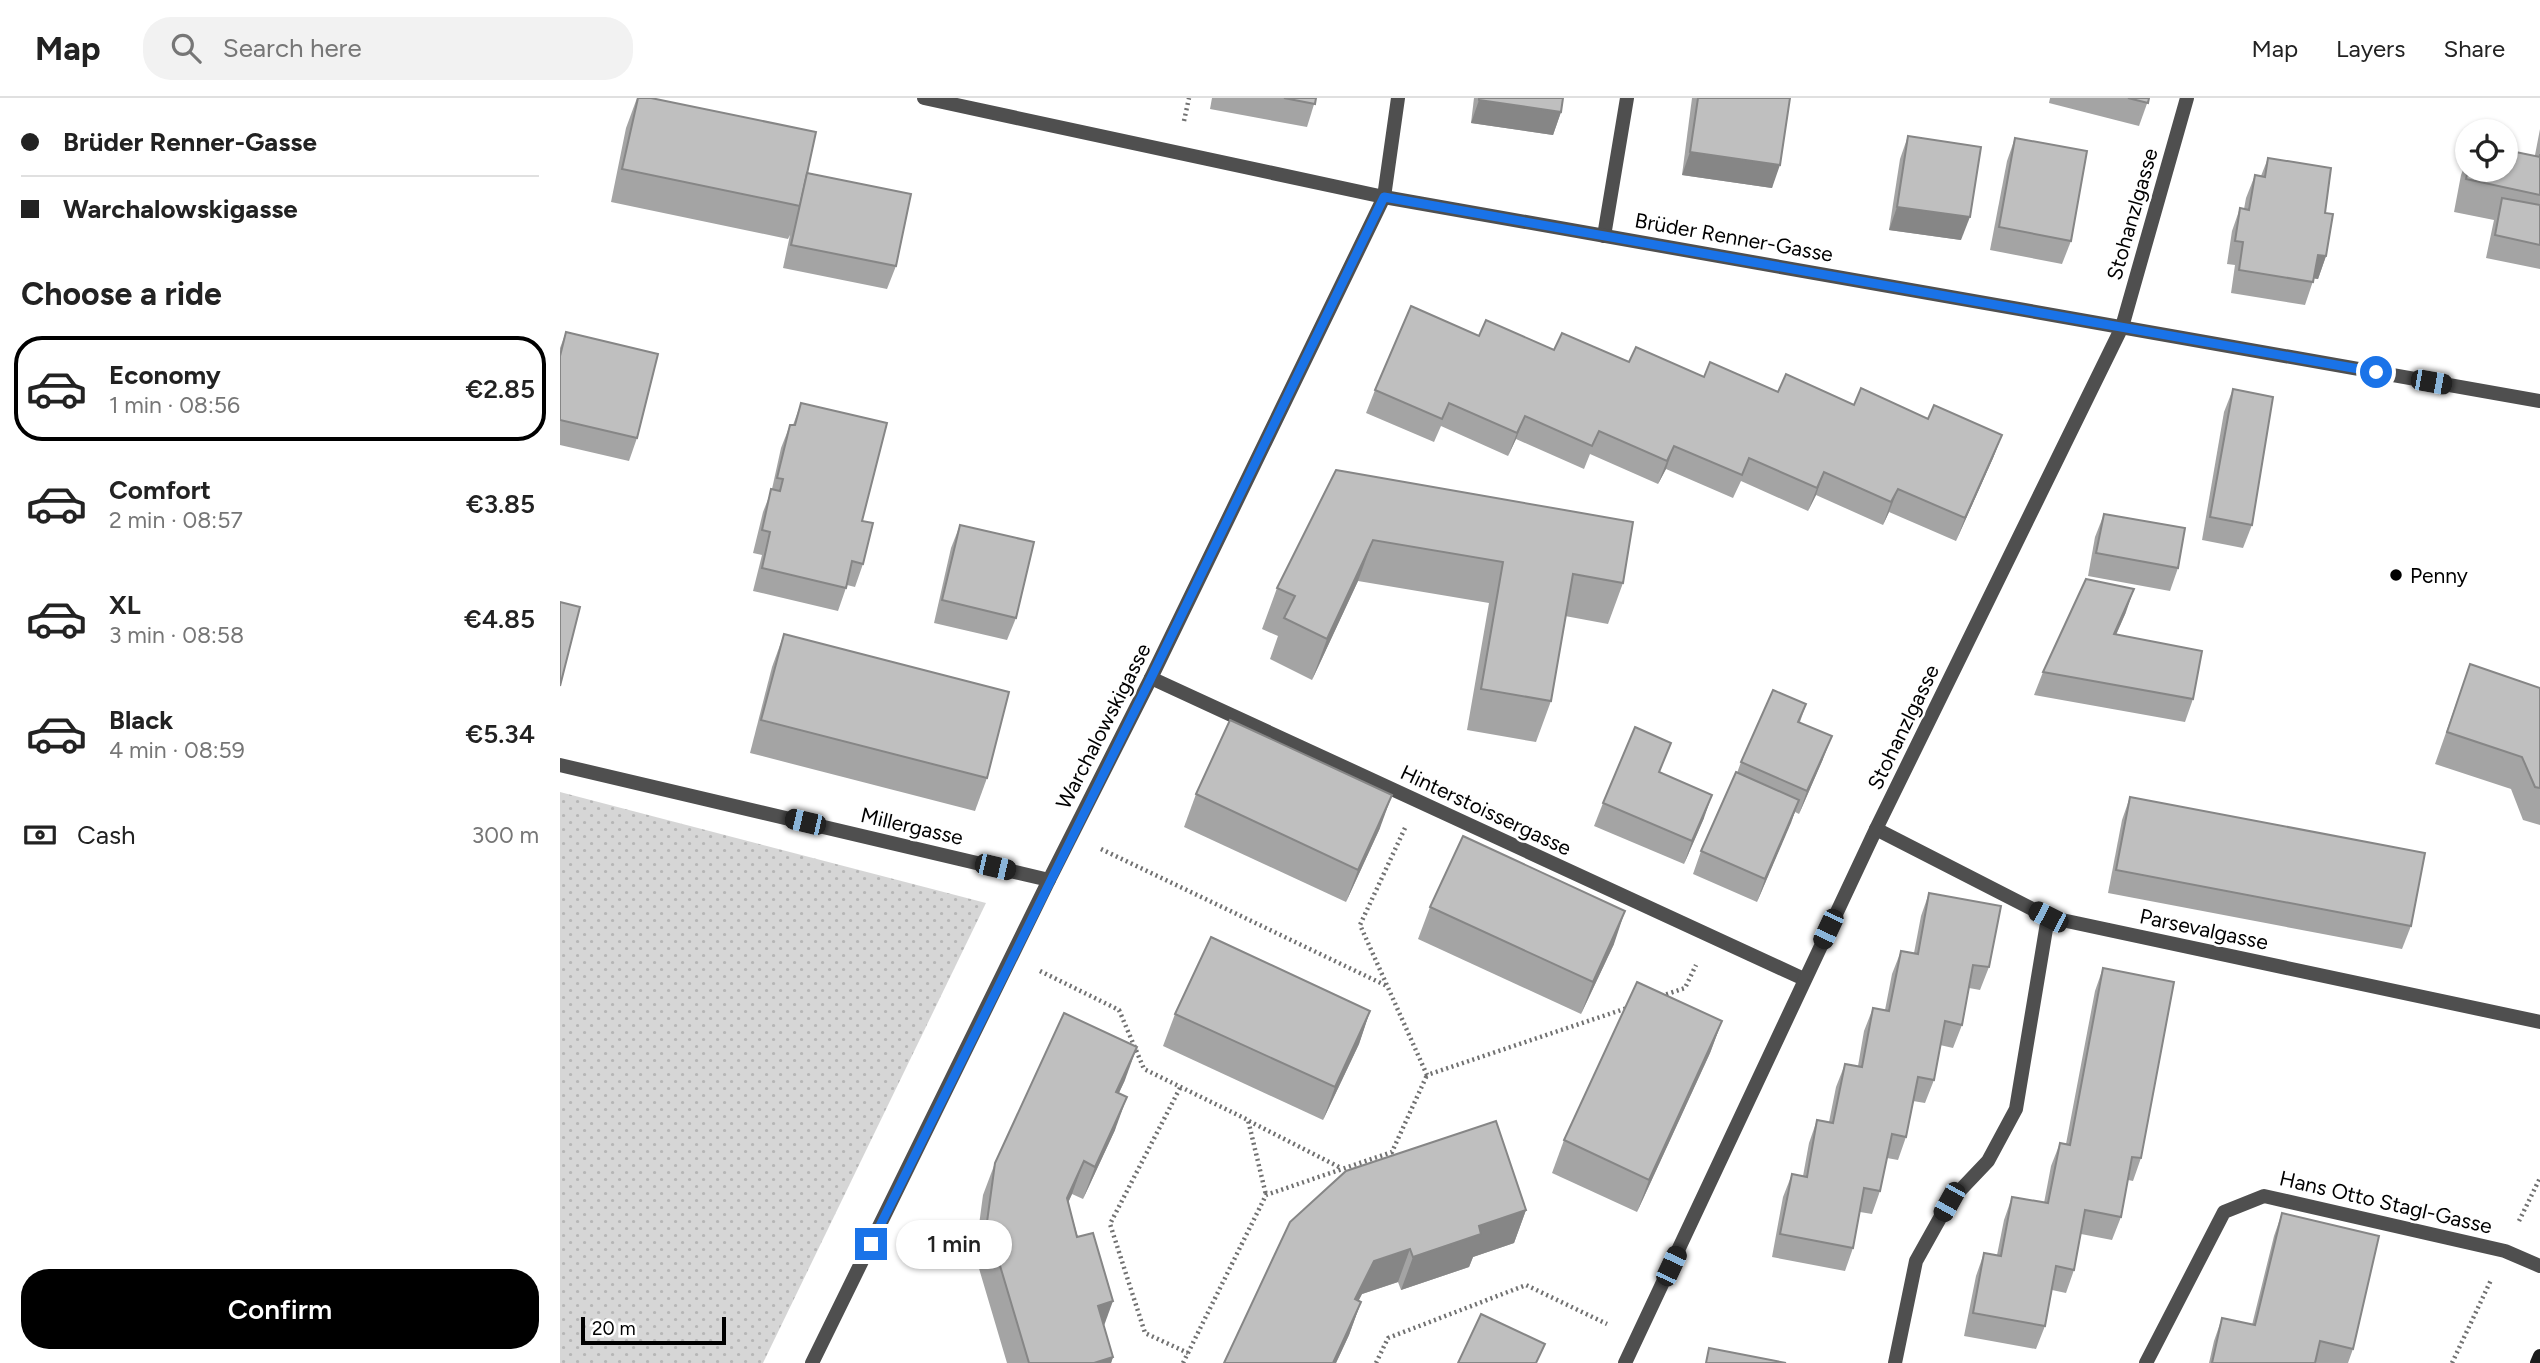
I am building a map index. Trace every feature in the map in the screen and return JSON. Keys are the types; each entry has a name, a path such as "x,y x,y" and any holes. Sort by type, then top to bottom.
{"main road":[{"path":"2537,1363 2540,1356"}],"street":[{"name":"Brüder Renner-Gasse","path":"924,98 1384,197 2540,401"},
{"name":"Warchalowskigasse","path":"812,1363 1151,678 1384,197 1398,98"},
{"path":"1604,236 1627,98"},
{"name":"Stohanzlgasse","path":"1625,1363 1804,979 2122,327 2187,98"},
{"name":"Hinterstoissergasse","path":"1151,678 1804,979"},
{"name":"Millergasse","path":"560,765 1049,880"},
{"name":"Parsevalgasse","path":"1876,829 2048,917 2540,1022"},
{"path":"1895,1363 1916,1261 1949,1202 1988,1161 2016,1109 2048,917"},
{"name":"Hans Otto Stagl-Gasse","path":"2146,1363 2224,1212 2264,1196 2505,1251 2540,1266"}],"path":[{"path":"1417,801 1360,925 1427,1075"},
{"path":"1071,835 1387,986"},
{"path":"1659,997 1685,988 1711,936"},
{"path":"1012,957 1119,1010 1144,1069 1342,1169"},
{"path":"1266,1195 1392,1153 1427,1075 1633,1006"},
{"path":"1180,1088 1110,1224 1145,1333 1188,1353"},
{"path":"1183,1363 1266,1195 1248,1121"},
{"path":"1376,1363 1388,1338 1525,1285 1637,1338"}],"shaded area":[{"path":"560,792 986,903 763,1363 560,1363"}],"building":[{"path":"638,98 651,98 816,132 800,206 622,169"},
{"path":"1284,98 1316,98 1315,104"},
{"path":"1479,98 1563,98 1561,112"},
{"path":"1698,98 1790,98 1780,165 1690,152"},
{"path":"2128,98 2149,98 2148,103"},
{"path":"1908,136 1981,147 1970,217 1897,207"},
{"path":"2015,138 2087,151 2071,241 1999,227"},
{"path":"2518,152 2540,157 2540,195 2480,182 2518,182"},
{"path":"2268,158 2331,168 2325,213 2333,214 2326,256 2318,255 2313,282 2239,270 2243,242 2235,241 2240,208 2249,210 2255,175 2265,177"},
{"path":"807,173 911,194 896,266 791,245"},
{"path":"2502,198 2540,205 2540,245 2495,235"},
{"path":"1411,306 1479,336 1486,320 1554,350 1562,333 1629,362 1636,347 1704,377 1710,362 1778,392 1786,374 1854,405 1861,388 1928,419 1934,405 2002,435 1965,518 1898,489 1891,502 1824,472 1817,488 1749,458 1742,475 1674,446 1667,461 1599,431 1592,446 1525,416 1517,433 1449,403 1442,419 1375,390"},
{"path":"566,332 658,354 637,438 560,420 560,356"},
{"path":"2233,389 2273,397 2252,525 2210,517"},
{"path":"801,403 887,423 862,521 873,523 863,564 852,561 846,588 762,568 770,532 762,530 771,489 780,491 783,479 777,478 790,425 795,425"},
{"path":"1336,470 1633,522 1623,583 1573,574 1551,701 1481,689 1503,562 1373,540 1327,639 1284,618 1295,596 1277,588"},
{"path":"2104,514 2185,528 2178,568 2096,553"},
{"path":"960,525 1034,542 1016,618 942,600"},
{"path":"2086,579 2134,589 2114,634 2202,651 2193,699 2043,672"},
{"path":"560,602 580,607 560,686"},
{"path":"784,634 1009,692 987,778 761,720"},
{"path":"2470,664 2540,688 2540,788 2535,787 2522,757 2447,732"},
{"path":"1773,690 1806,704 1798,722 1832,736 1807,791 1741,762"},
{"path":"1230,720 1392,795 1358,870 1196,794"},
{"path":"1635,727 1671,743 1659,772 1712,795 1692,841 1603,803"},
{"path":"1736,772 1799,800 1765,879 1701,851"},
{"path":"2130,797 2425,853 2411,926 2116,870"},
{"path":"1463,836 1625,911 1593,982 1430,907"},
{"path":"1929,893 2001,906 1989,967 1973,965 1962,1025 1945,1021 1934,1080 1918,1077 1906,1137 1892,1134 1880,1191 1864,1188 1853,1248 1780,1234 1792,1174 1807,1177 1817,1120 1833,1123 1845,1064 1862,1067 1873,1008 1889,1011 1901,951 1918,954"},
{"path":"1211,937 1370,1011 1335,1087 1175,1014"},
{"path":"2103,968 2174,982 2141,1158 2132,1157 2121,1217 2085,1210 2074,1270 2056,1266 2045,1326 1973,1313 1984,1253 2001,1256 2012,1197 2048,1203 2060,1143 2070,1145"},
{"path":"1637,982 1722,1021 1649,1180 1564,1140"},
{"path":"1064,1013 1137,1047 1116,1092 1127,1097 1095,1167 1084,1161 1067,1198 1077,1237 1093,1233 1113,1301 1098,1306 1113,1357 1094,1363 1029,1363 987,1222 995,1163"},
{"path":"1496,1121 1526,1210 1479,1226 1481,1234 1413,1257 1410,1249 1374,1261 1355,1299 1361,1302 1333,1363 1224,1363 1290,1222 1346,1171"},
{"path":"2282,1213 2379,1236 2353,1349 2320,1341 2315,1363 2212,1363 2222,1318 2255,1325"},
{"path":"1481,1314 1545,1344 1536,1363 1458,1363"},
{"path":"1709,1348 1786,1363 1706,1363"}],"place":[{"name":"Penny","path":"2396,575"}],"route":[{"path":"871,1244 1151,678 1384,197 2376,372"}]}
